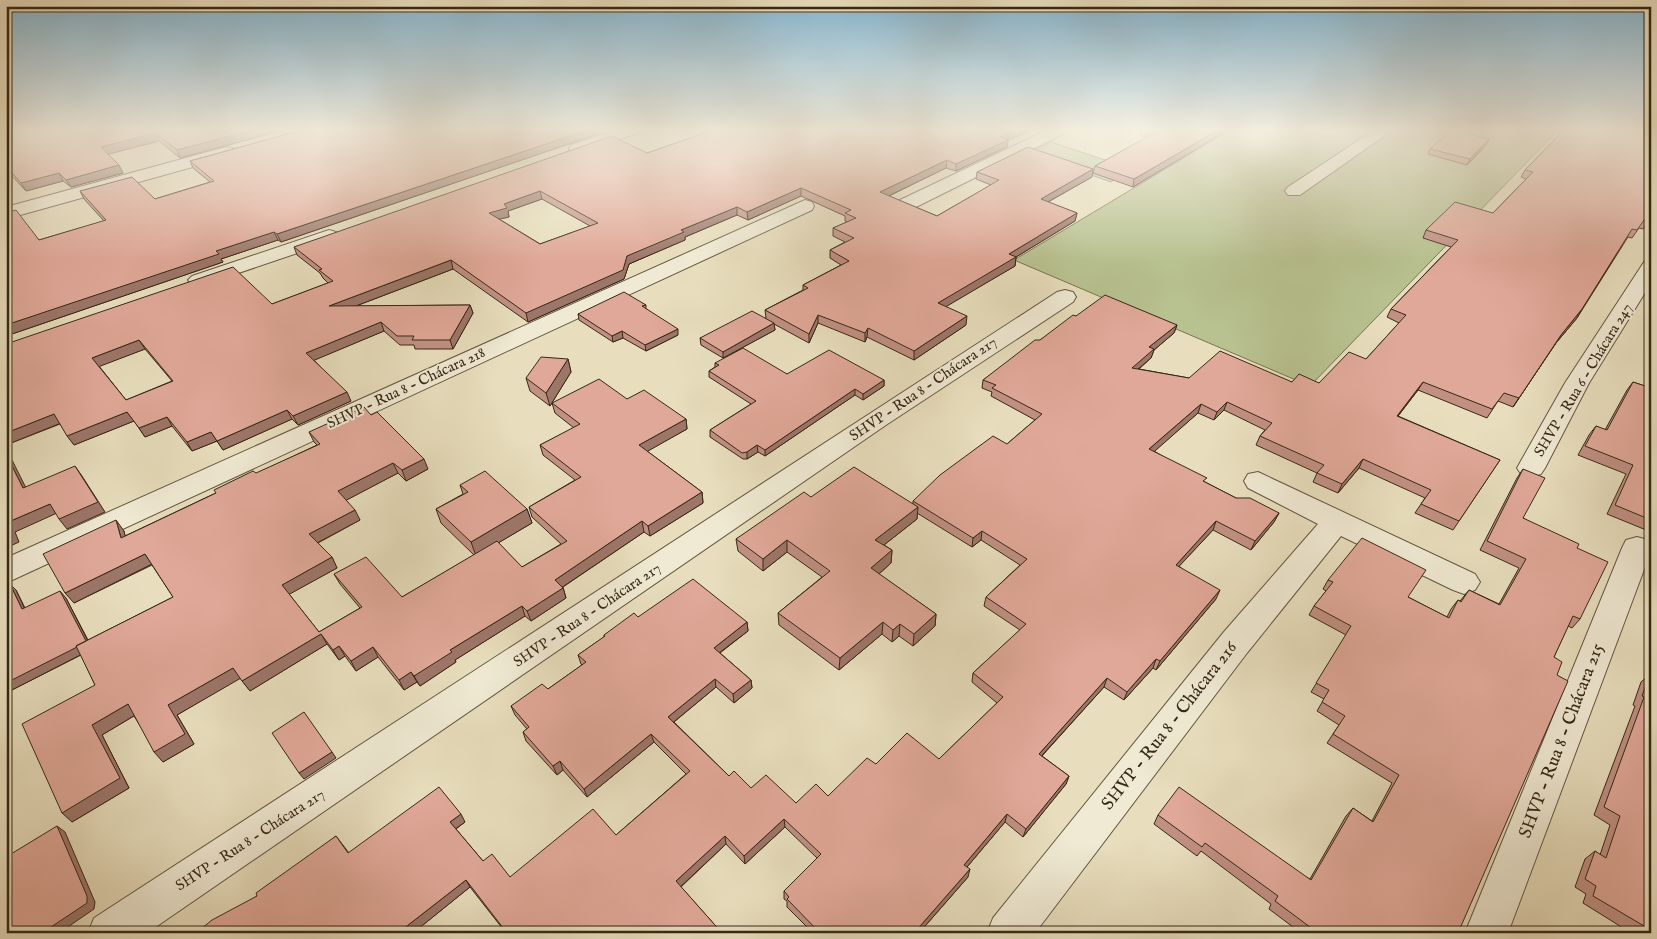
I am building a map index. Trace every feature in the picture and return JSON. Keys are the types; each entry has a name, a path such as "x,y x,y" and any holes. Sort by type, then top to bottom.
{"street":[{"path":"6,213 151,173"},
{"path":"907,204 971,173"},
{"path":"1294,191 1321,173"},
{"name":"SHVP - Rua 8 - Chácara 218","path":"6,571 805,206"},
{"path":"183,286 348,229"},
{"name":"SHVP - Rua 6 - Chácara 247","path":"1531,468 1578,384 1651,266"},
{"name":"SHVP - Rua 8 - Chácara 217","path":"109,933 878,419 1065,297"},
{"path":"1258,481 1464,582"},
{"name":"SHVP - Rua 8 - Chácara 216","path":"1008,933 1235,644 1337,521"},
{"name":"SHVP - Rua 8 - Chácara 215","path":"1486,933 1637,548"}],"green space":[{"path":"1085,173 1121,173 1111,182"},
{"path":"1159,173 1517,173 1310,386 1014,260"}],"building":[{"path":"12,173 91,173 66,180 59,173 21,183"},
{"path":"204,173 460,173 277,234 274,232 216,251 219,254 6,325 6,213 16,210 39,240 106,220 80,191 132,177 155,199 214,181"},
{"path":"507,173 920,173 880,192 937,216 999,180 979,173 1086,173 1041,199 1077,213 1009,254 1016,257 938,303 967,316 914,351 868,328 865,333 818,315 809,334 765,310 808,288 803,285 849,261 830,250 854,238 833,228 856,218 845,213 851,210 801,188 747,212 737,207 681,230 684,232 627,256 623,270 526,313 451,260 329,306 470,305 450,340 412,340 414,336 397,336 381,322 306,353 347,392 293,416 287,410 217,441 211,432 187,442 167,417 139,428 127,412 67,436 54,414 6,433 6,344 233,267 272,304 333,281 319,270 322,269 294,247","holes":["540,191 598,223 540,244 489,213 507,208 504,204","139,340 173,381 126,400 92,358"]},
{"path":"1115,173 1145,173 1134,179"},
{"path":"1532,173 1651,173 1651,218 1648,222 1644,220 1637,230 1632,229 1582,309 1561,335 1519,398 1504,393 1492,409 1423,382 1397,416 1500,460 1459,521 1421,504 1431,490 1363,459 1342,484 1317,473 1324,465 1260,436 1272,423 1227,402 1217,412 1201,404 1149,449 1207,478 1203,481 1236,498 1250,498 1279,513 1255,541 1216,521 1176,565 1220,590 1160,661 1156,659 1127,692 1107,678 1039,754 1069,776 1026,829 1007,814 964,865 970,869 914,933 820,933 787,899 789,897 784,891 821,854 784,819 744,856 725,836 676,881 722,933 507,933 466,880 398,933 196,933 212,920 257,896 256,893 336,836 348,853 439,787 461,814 450,822 483,861 492,854 510,877 593,809 616,835 690,771 651,734 584,789 560,761 553,766 523,732 529,727 511,706 542,684 548,689 586,662 578,655 604,635 634,613 638,617 693,579 747,622 714,648 751,680 733,694 715,679 668,717 729,776 734,771 751,788 766,775 796,803 816,784 828,796 867,758 876,764 907,733 939,759 1003,697 973,673 1026,624 986,597 1027,559 982,531 973,538 913,501 940,475 993,436 1007,444 1042,414 992,388 996,385 983,380 1035,340 1040,340 1073,315 1076,316 1105,295 1177,325 1149,347 1154,349 1132,368 1189,378 1220,351 1292,382 1299,374 1319,383 1349,352 1366,359 1406,315 1391,309 1458,240 1426,230 1455,202 1493,213"},
{"path":"624,292 646,305 642,306 678,329 645,345 622,331 612,336 578,314"},
{"path":"752,311 774,323 723,352 700,338"},
{"path":"743,348 787,374 829,350 884,380 863,394 855,389 765,450 757,445 742,453 710,430 756,401 709,371 719,365 715,363"},
{"path":"541,357 568,359 546,393 526,378"},
{"path":"599,379 627,399 644,390 686,419 639,445 702,492 648,526 642,521 555,580 563,588 527,611 522,606 450,650 452,652 414,676 411,672 399,680 373,647 351,661 339,646 333,650 321,634 242,681 233,668 168,705 185,734 154,752 128,704 92,725 120,778 62,813 22,724 95,685 76,646 173,597 145,554 65,593 43,554 116,520 121,538 216,493 214,490 253,471 256,473 320,444 309,432 364,407 371,415 377,412 424,459 402,470 393,463 338,491 355,510 309,534 332,557 282,585 319,632 362,607 334,574 366,557 402,597 497,541 522,567 567,541 529,507 581,477 540,445 580,424 552,403"},
{"path":"1633,382 1651,388 1651,520 1615,505 1633,465 1585,446 1596,426 1607,430"},
{"path":"6,454 23,488 75,466 98,502 59,519 50,504 6,523"},
{"path":"854,467 918,507 875,540 892,550 871,568 936,614 914,634 900,624 893,630 883,622 840,658 778,613 830,571 787,540 763,559 736,539 804,492 811,497"},
{"path":"1523,469 1545,478 1523,518 1579,544 1577,548 1608,562 1580,619 1573,616 1554,657 1562,662 1557,675 1568,681 1458,933 1318,933 1275,901 1278,896 1205,843 1202,847 1158,815 1179,787 1311,880 1353,808 1373,822 1399,775 1333,734 1345,716 1322,702 1329,690 1316,683 1351,626 1314,606 1333,582 1328,580 1362,538 1426,570 1408,597 1449,618 1458,600 1461,602 1469,590 1500,605 1526,559 1487,541"},
{"path":"485,471 527,509 471,542 436,509 468,492 460,485"},
{"path":"6,523 11,532 6,534"},
{"path":"10,584 22,609 60,591 86,641 6,683 6,585"},
{"path":"1650,674 1651,930 1593,896 1596,886 1585,879 1595,851 1606,858 1620,816 1604,807 1644,697 1642,696"},
{"path":"304,712 332,752 299,773 272,733"},
{"path":"57,826 87,896 87,903 42,933 6,933 6,857"}]}
